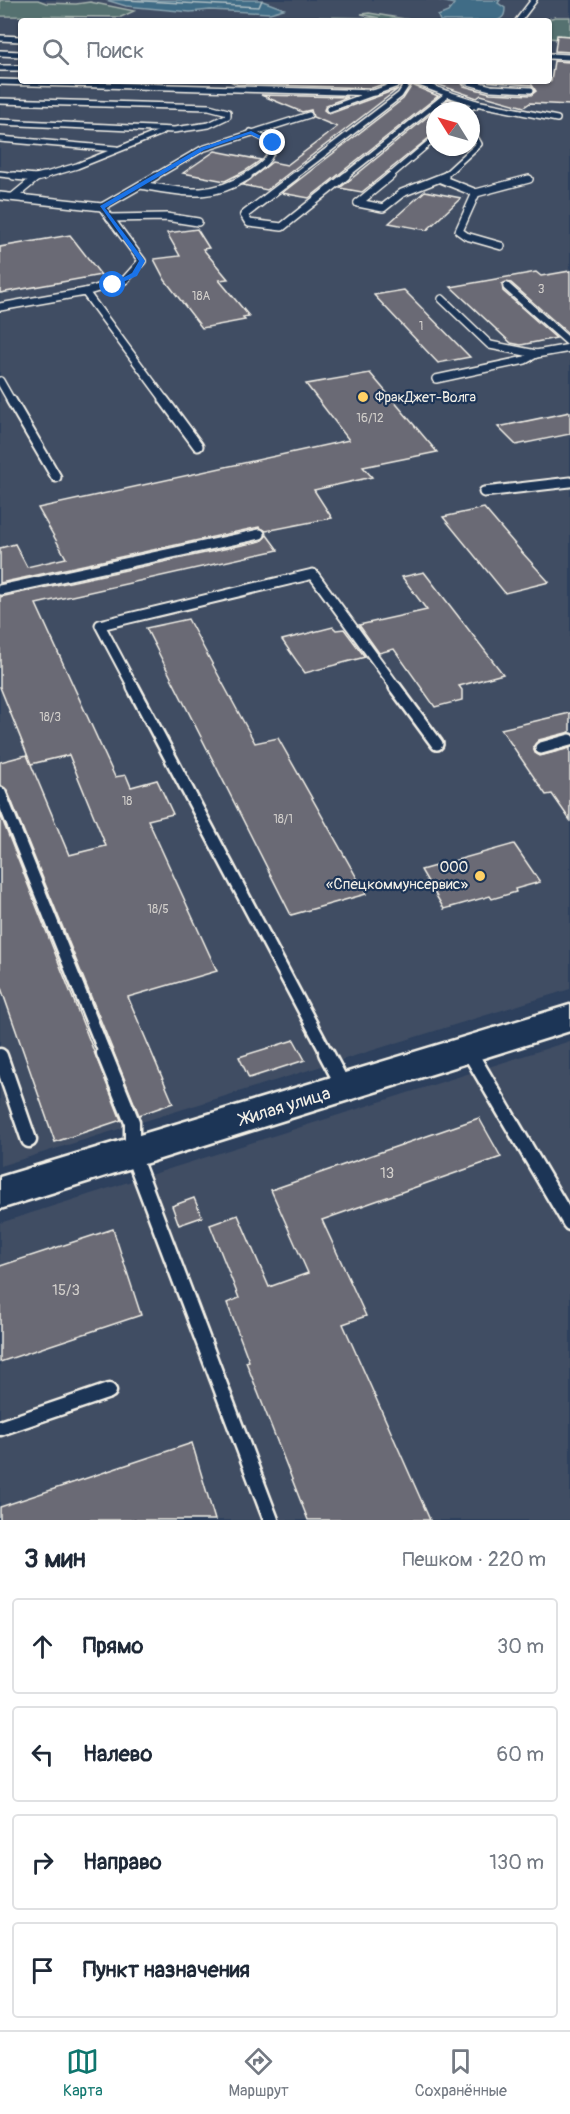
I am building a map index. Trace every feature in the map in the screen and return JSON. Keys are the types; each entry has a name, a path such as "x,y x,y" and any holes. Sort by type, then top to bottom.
{"main road":[{"name":"Жилая улица","path":"0,1193 570,1018"}],"lane":[{"path":"520,18 534,0"},
{"path":"0,39 18,39"},
{"path":"0,53 18,54"},
{"path":"552,56 570,57"},
{"path":"0,68 18,68"},
{"path":"0,82 18,82"},
{"path":"132,84 376,93"},
{"path":"305,91 306,84"},
{"path":"329,109 400,84"},
{"path":"406,84 400,95 244,215 249,223 282,227 448,94"},
{"path":"422,84 473,102"},
{"path":"476,84 491,88 531,90"},
{"path":"0,101 209,107 228,112 228,116 219,121 153,135 77,166 36,178 0,174"},
{"path":"480,104 557,119"},
{"path":"0,196 102,207 202,149 309,115"},
{"path":"0,122 174,130"},
{"path":"141,184 192,194 215,193 232,187 267,162 273,154 273,143 251,132"},
{"path":"0,139 117,149"},
{"path":"426,146 358,203 383,208 402,193 441,179 466,156"},
{"path":"13,197 36,178"},
{"path":"441,179 476,193 529,178"},
{"path":"476,193 459,231 466,236 501,246"},
{"path":"0,306 85,292 113,285 135,275 142,261 102,207"},
{"path":"110,218 166,217 198,222"},
{"path":"507,287 570,343"},
{"path":"85,292 198,446"},
{"path":"442,299 490,345 536,354"},
{"path":"436,379 525,360 536,354 570,348"},
{"path":"0,381 56,477"},
{"path":"484,492 570,483"},
{"path":"0,590 260,534"},
{"path":"344,1088 100,625 313,574 437,744"},
{"path":"541,748 570,740"},
{"path":"0,793 132,1122 132,1153 271,1520"},
{"path":"468,1049 570,1223"},
{"path":"0,1056 29,1140"},
{"path":"0,1428 109,1390"}],"shaded area":[{"path":"0,0 570,0 570,989 0,1166"},
{"path":"570,1041 570,1520 0,1520 0,1223"}],"green space":[{"path":"0,0 38,0 46,3 76,4 90,2 134,11 121,17 0,16"},
{"path":"369,13 399,18 379,18 361,14"},
{"path":"316,17 379,18 311,18"},
{"path":"570,17 570,40 552,38 552,18"}],"water":[{"path":"106,0 260,0 284,9 270,13 210,10 190,12 126,6"},
{"path":"438,0 500,0 498,3 505,8 505,13 502,18 439,18 438,16 448,12 454,4"}],"building":[{"path":"557,35 570,36 570,52 555,51"},
{"path":"554,61 570,62 570,105 530,103 524,107 481,95 477,98 437,84 462,84 490,93 531,95 536,91 532,85 520,84 552,84"},
{"path":"237,84 383,84 372,88"},
{"path":"412,85 438,96 430,102 426,102 426,105 309,198 282,193 403,99"},
{"path":"398,89 267,190 243,185 272,162 287,165 337,127 313,117 311,110 302,112 261,95 348,97 326,105 324,110 329,114"},
{"path":"426,118 426,140 362,192 340,188"},
{"path":"215,151 261,160 225,181 183,173"},
{"path":"425,191 461,198 427,230 389,223"},
{"path":"197,229 209,248 203,249 228,279 219,280 249,316 243,317 245,320 202,328 165,280 154,259 180,256 167,233"},
{"path":"70,235 101,275 0,293 0,247"},
{"path":"570,271 570,335 511,283 502,284 503,291 556,338 521,345 511,343 451,287 536,272 541,276"},
{"path":"404,290 470,357 438,363 374,295"},
{"path":"370,373 437,452 363,467 372,477 314,490 332,518 266,531 259,527 0,583 0,548 15,544 27,567 66,558 38,508 349,440 306,384"},
{"path":"570,412 570,434 516,445 498,427"},
{"path":"484,508 549,582 505,593 443,517"},
{"path":"267,535 278,550 36,604 115,777 126,775 131,787 157,780 173,814 148,820 217,971 128,997 173,1103 139,1115 7,790 0,785 0,762 27,755 69,855 106,846 69,755 31,764 0,687 0,597 261,541"},
{"path":"424,572 503,674 459,686 462,690 462,700 435,707 394,649 379,653 359,625 427,610 402,577"},
{"path":"188,619 255,743 278,738 366,894 291,915 146,628"},
{"path":"333,627 336,630 344,629 365,657 305,673 282,640"},
{"path":"570,713 570,732 539,740 533,747 535,753 540,756 570,748 570,820 552,794 546,795 501,729"},
{"path":"0,814 121,1120 55,1142 0,985"},
{"name":"ООО «Спецкоммунсервис»","path":"514,844 540,882 492,899 490,896 444,909 421,870"},
{"path":"294,1040 305,1060 249,1078 239,1057"},
{"path":"479,1118 501,1157 322,1220 366,1316 343,1324 430,1520 308,1520 246,1362 249,1361 227,1303 239,1298 210,1225 238,1215 269,1287 308,1273 271,1190"},
{"path":"194,1198 202,1217 179,1225 172,1206"},
{"path":"113,1229 141,1315 0,1362 0,1266"},
{"path":"192,1443 215,1520 0,1520 0,1507"}],"place":[{"name":"ФракДжет-Волга","path":"363,397"},
{"name":"ООО «Спецкоммунсервис»","path":"480,876"}],"route":[{"path":"113,285 135,275 142,261 102,207 202,149 220,142 251,132 273,143"}]}
